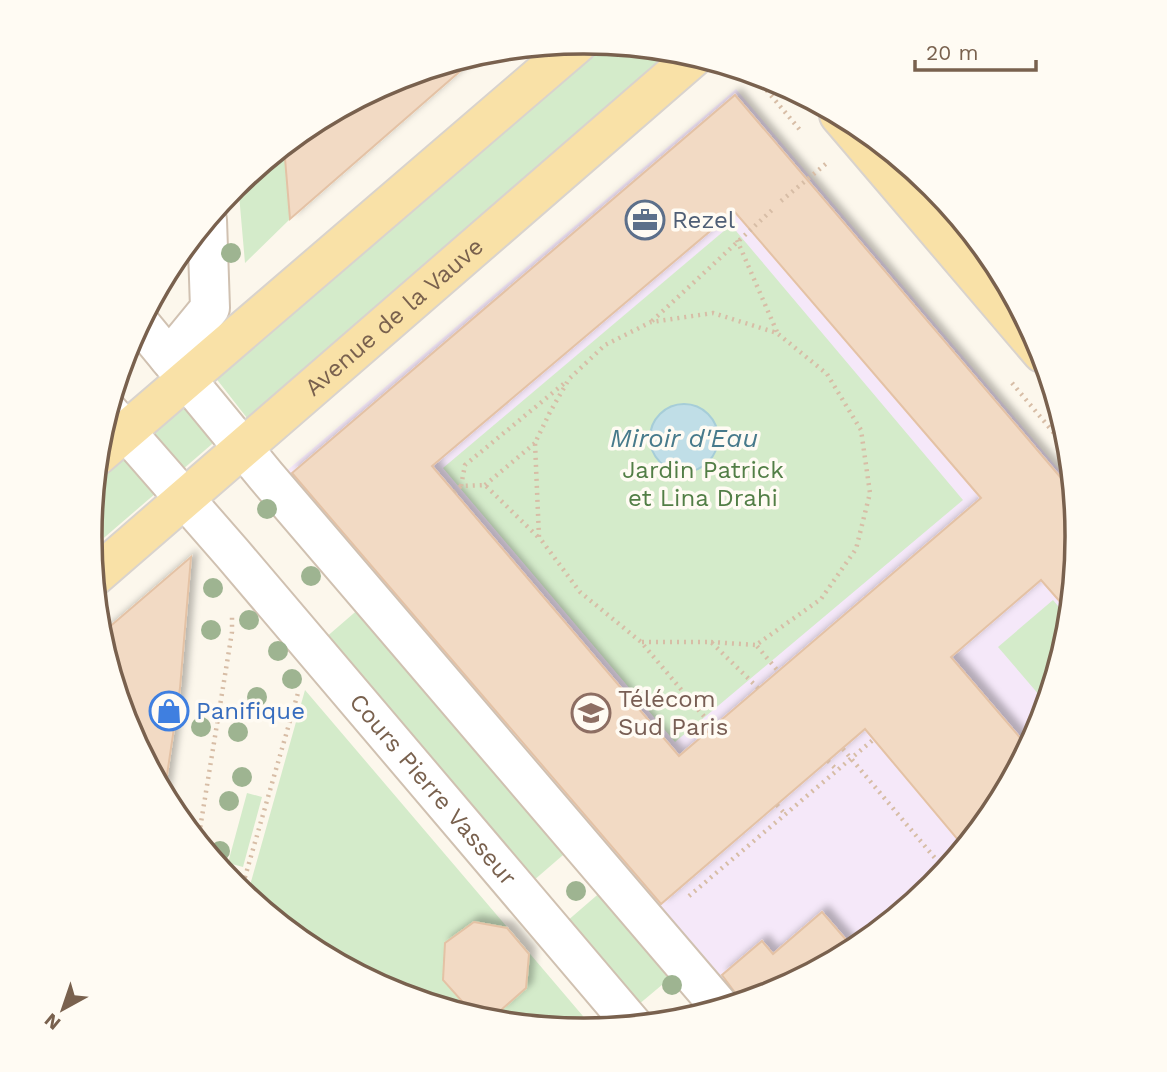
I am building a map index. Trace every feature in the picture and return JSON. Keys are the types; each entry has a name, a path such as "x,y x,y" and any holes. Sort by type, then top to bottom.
{"main road":[{"path":"117,421 564,55"},
{"name":"Avenue de la Vauve","path":"103,569 684,66"},
{"path":"864,145 1015,322"}],"street":[{"path":"179,369 209,308 207,235"},
{"path":"147,331 714,999"},
{"path":"117,421 185,498"},
{"name":"Cours Pierre Vasseur","path":"185,498 625,1016"}],"path":[{"path":"782,201 828,163"},
{"path":"461,486 465,465 606,345 651,321 772,210"},
{"path":"737,240 777,333"},
{"path":"641,642 756,645 821,599 856,549 870,493 861,430 827,374 777,333 713,313 651,321"},
{"path":"454,492 461,486 485,485 535,443 569,379"},
{"path":"535,443 539,537"},
{"path":"485,485 539,537 580,592 641,642 713,727"},
{"path":"200,828 232,632 232,553"},
{"path":"710,642 758,688"},
{"path":"756,645 778,671"},
{"path":"245,878 300,684"},
{"path":"689,895 874,739"},
{"path":"843,749 938,862"},
{"path":"828,761 837,770"},
{"path":"777,805 785,814"}],"shaded area":[{"path":"736,89 1061,472 1065,536 1056,630 1040,691 1016,749 984,804 946,854 901,898 851,937 797,968 730,994 284,473"}],"green space":[{"path":"588,54 660,61 247,418 215,377"},
{"path":"285,158 290,219 245,263 239,199"},
{"name":"Jardin Patrick et Lina Drahi","path":"731,225 963,500 675,742 443,468"},
{"path":"184,398 219,438 182,470 148,430"},
{"path":"120,453 156,493 102,539 103,504 107,464"},
{"path":"1053,600 1060,608 1049,661 1039,694 998,647"},
{"path":"361,607 570,849 533,881 324,639"},
{"path":"305,690 585,1018 521,1014 490,1008 459,1001 399,981 316,937 250,884"},
{"path":"247,793 262,797 243,867 228,862"},
{"path":"603,890 675,974 638,1005 566,922"}],"water":[{"name":"Miroir d'Eau","path":"677,404 691,404 703,409 713,419 718,438 713,457 703,467 691,472 677,472 665,467 655,457 650,445 650,431 655,419 665,409"}],"building":[{"path":"461,71 290,219 285,158 316,135 370,104 399,91"},
{"path":"735,95 1062,479 1064,568 1060,602 1041,580 951,657 1021,738 1001,777 958,839 865,729 661,904 292,473","holes":["734,211 981,498 679,756 432,466"]},
{"path":"191,557 180,688 167,778 151,749 127,691 110,626"},
{"path":"822,912 846,940 797,968 735,993 722,975 762,941 773,954"},
{"path":"474,922 507,928 529,954 526,988 501,1010 462,1002 443,980 445,943"}],"place":[{"name":"Rezel","path":"645,220"},
{"name":"Panifique","path":"169,711"},
{"name":"Télécom Sud Paris","path":"591,713"}]}
